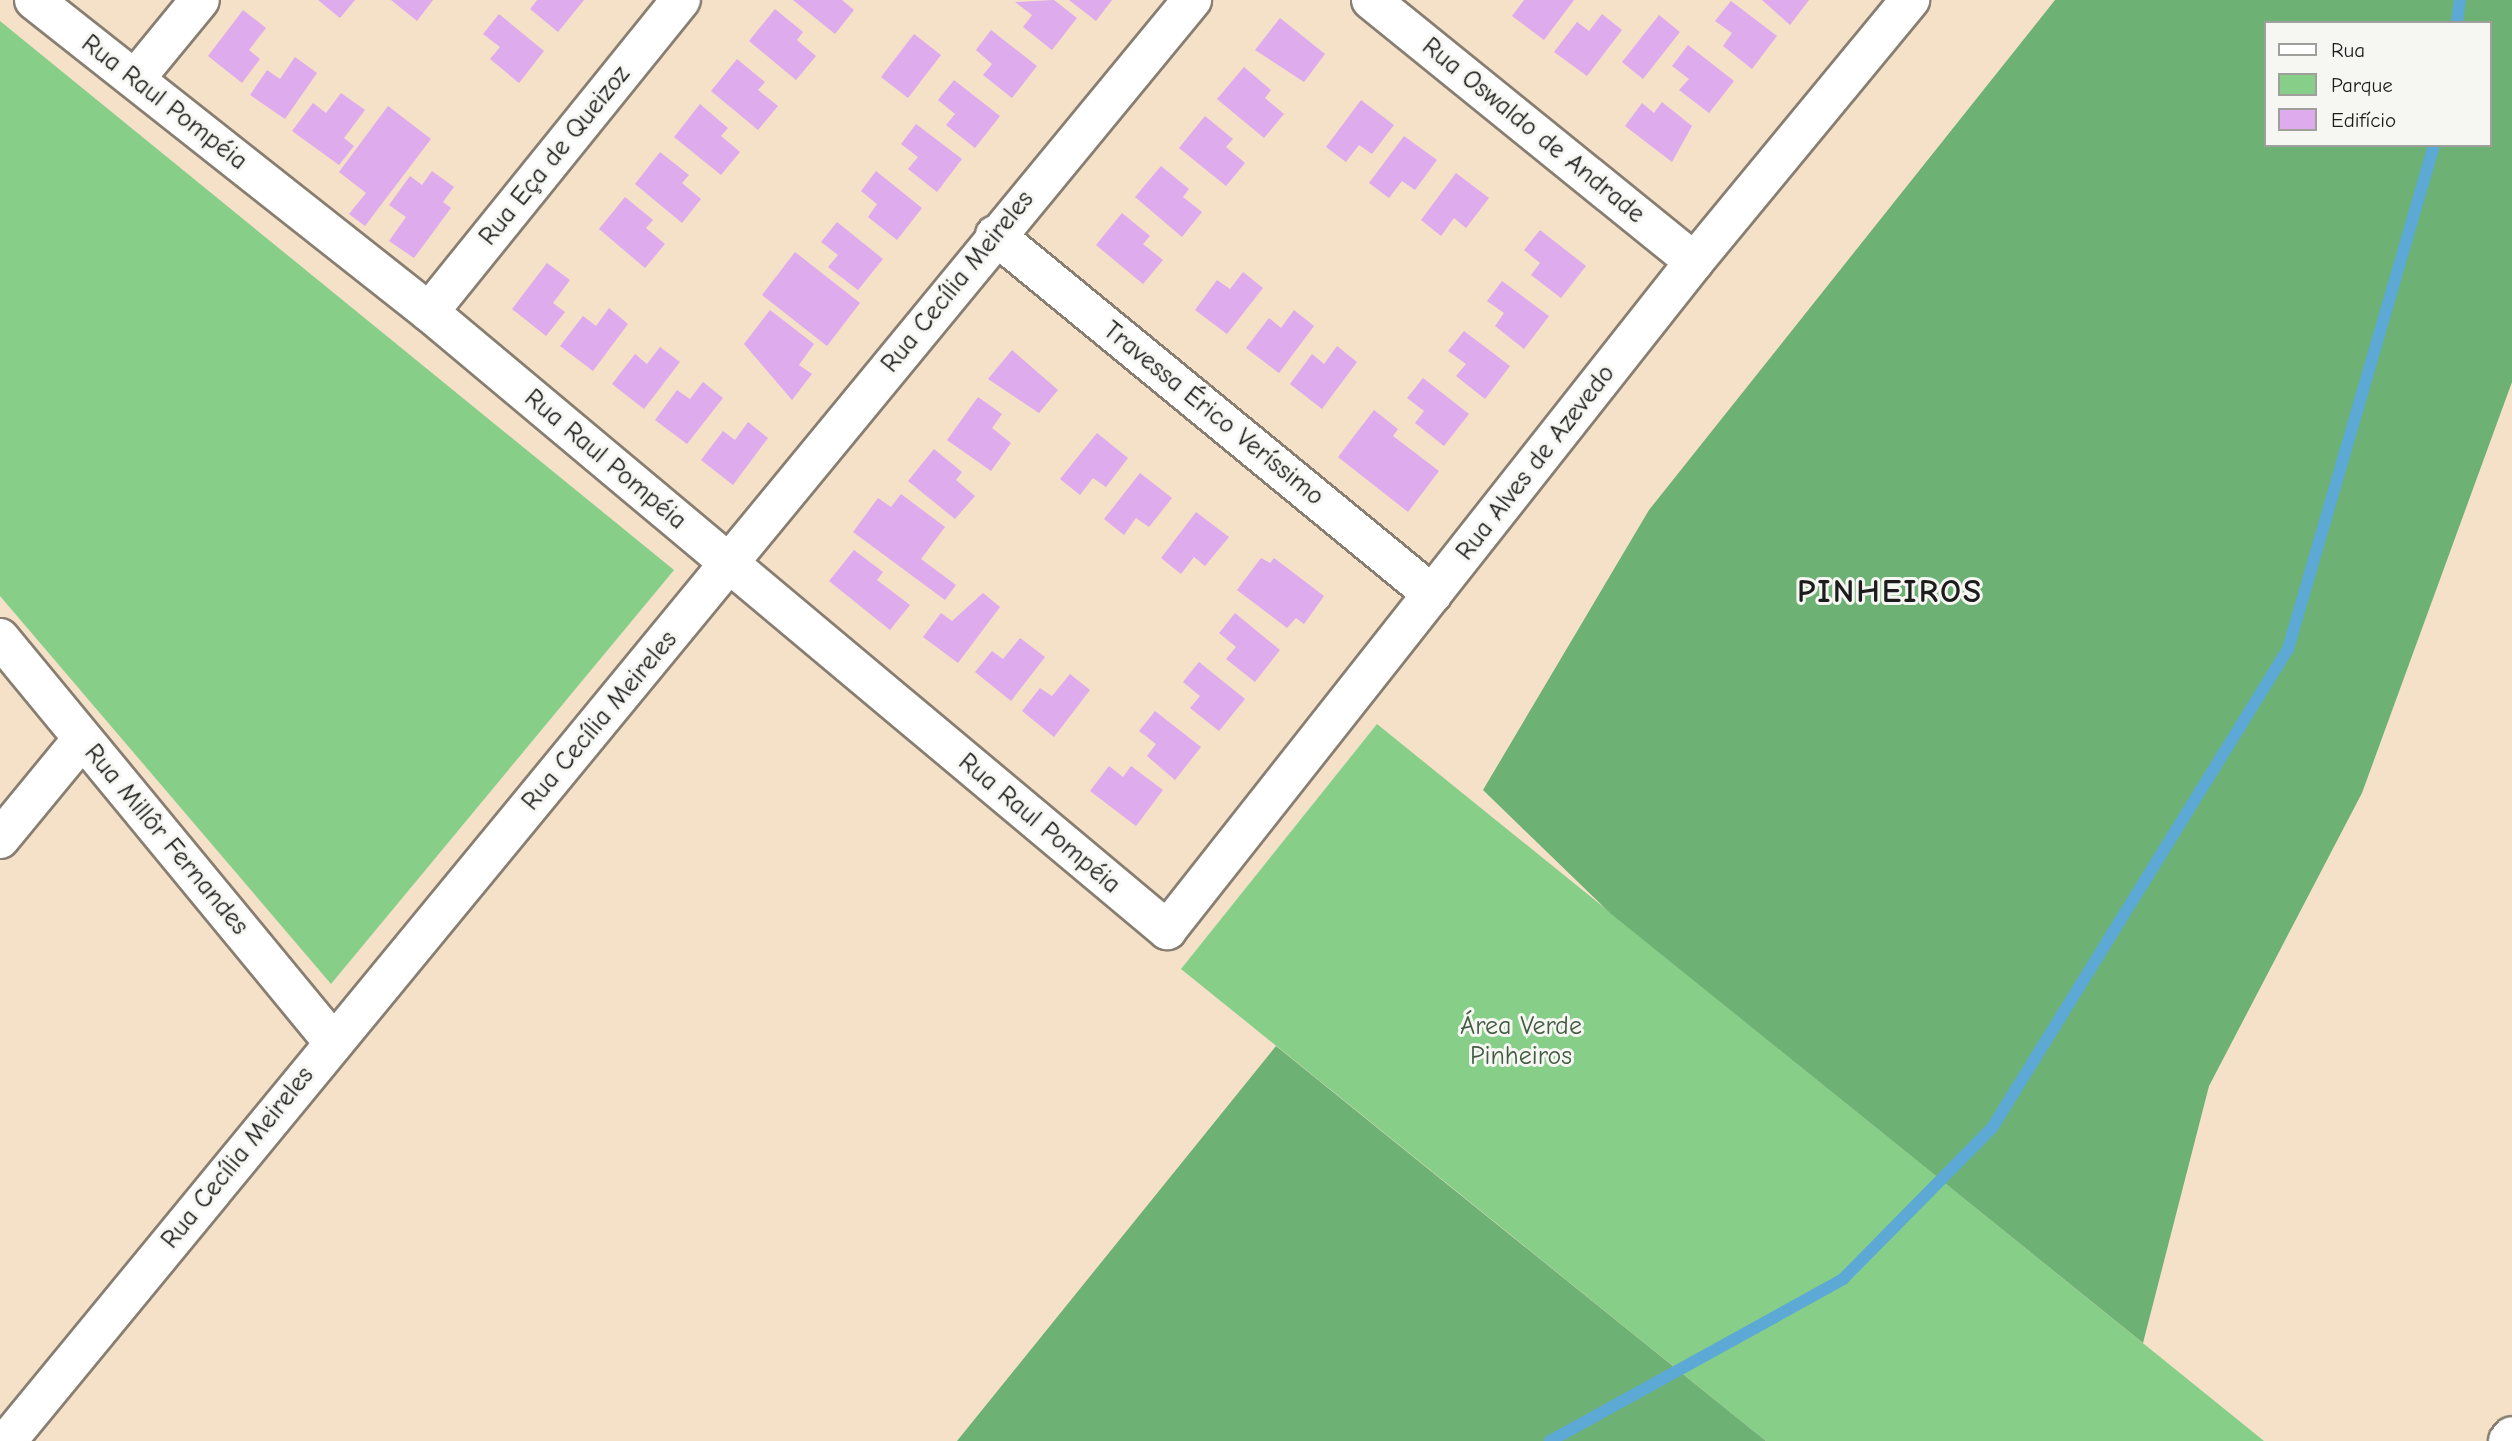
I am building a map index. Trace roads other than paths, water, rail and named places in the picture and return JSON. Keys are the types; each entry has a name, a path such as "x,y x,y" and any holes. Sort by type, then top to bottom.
{"street":[{"name":"Rua Raul Pompéia","path":"34,0 429,312 1167,930"},
{"path":"135,79 200,0"},
{"name":"Rua Eça de Queizoz","path":"429,312 681,0"},
{"name":"Rua Cecília Meireles","path":"7,1441 333,1042 729,565 995,235 1192,0"},
{"name":"Rua Oswaldo de Andrade","path":"1371,0 1694,262"},
{"name":"Rua Alves de Azevedo","path":"1167,930 1694,262 1910,0"},
{"name":"Travessa Érico Veríssimo","path":"995,235 1432,594"},
{"name":"Rua Millôr Fernandes","path":"0,638 333,1042"},
{"path":"0,839 82,739"},
{"path":"2508,1441 2512,1436"}],"waterway":[{"path":"2457,21 2460,0"},
{"path":"1550,1441 1843,1279 1992,1128 2288,649 2433,147"}],"district":[{"name":"PINHEIROS","path":"1890,592"}],"park label":[{"name":"Área Verde Pinheiros","path":"1521,1042"}]}
